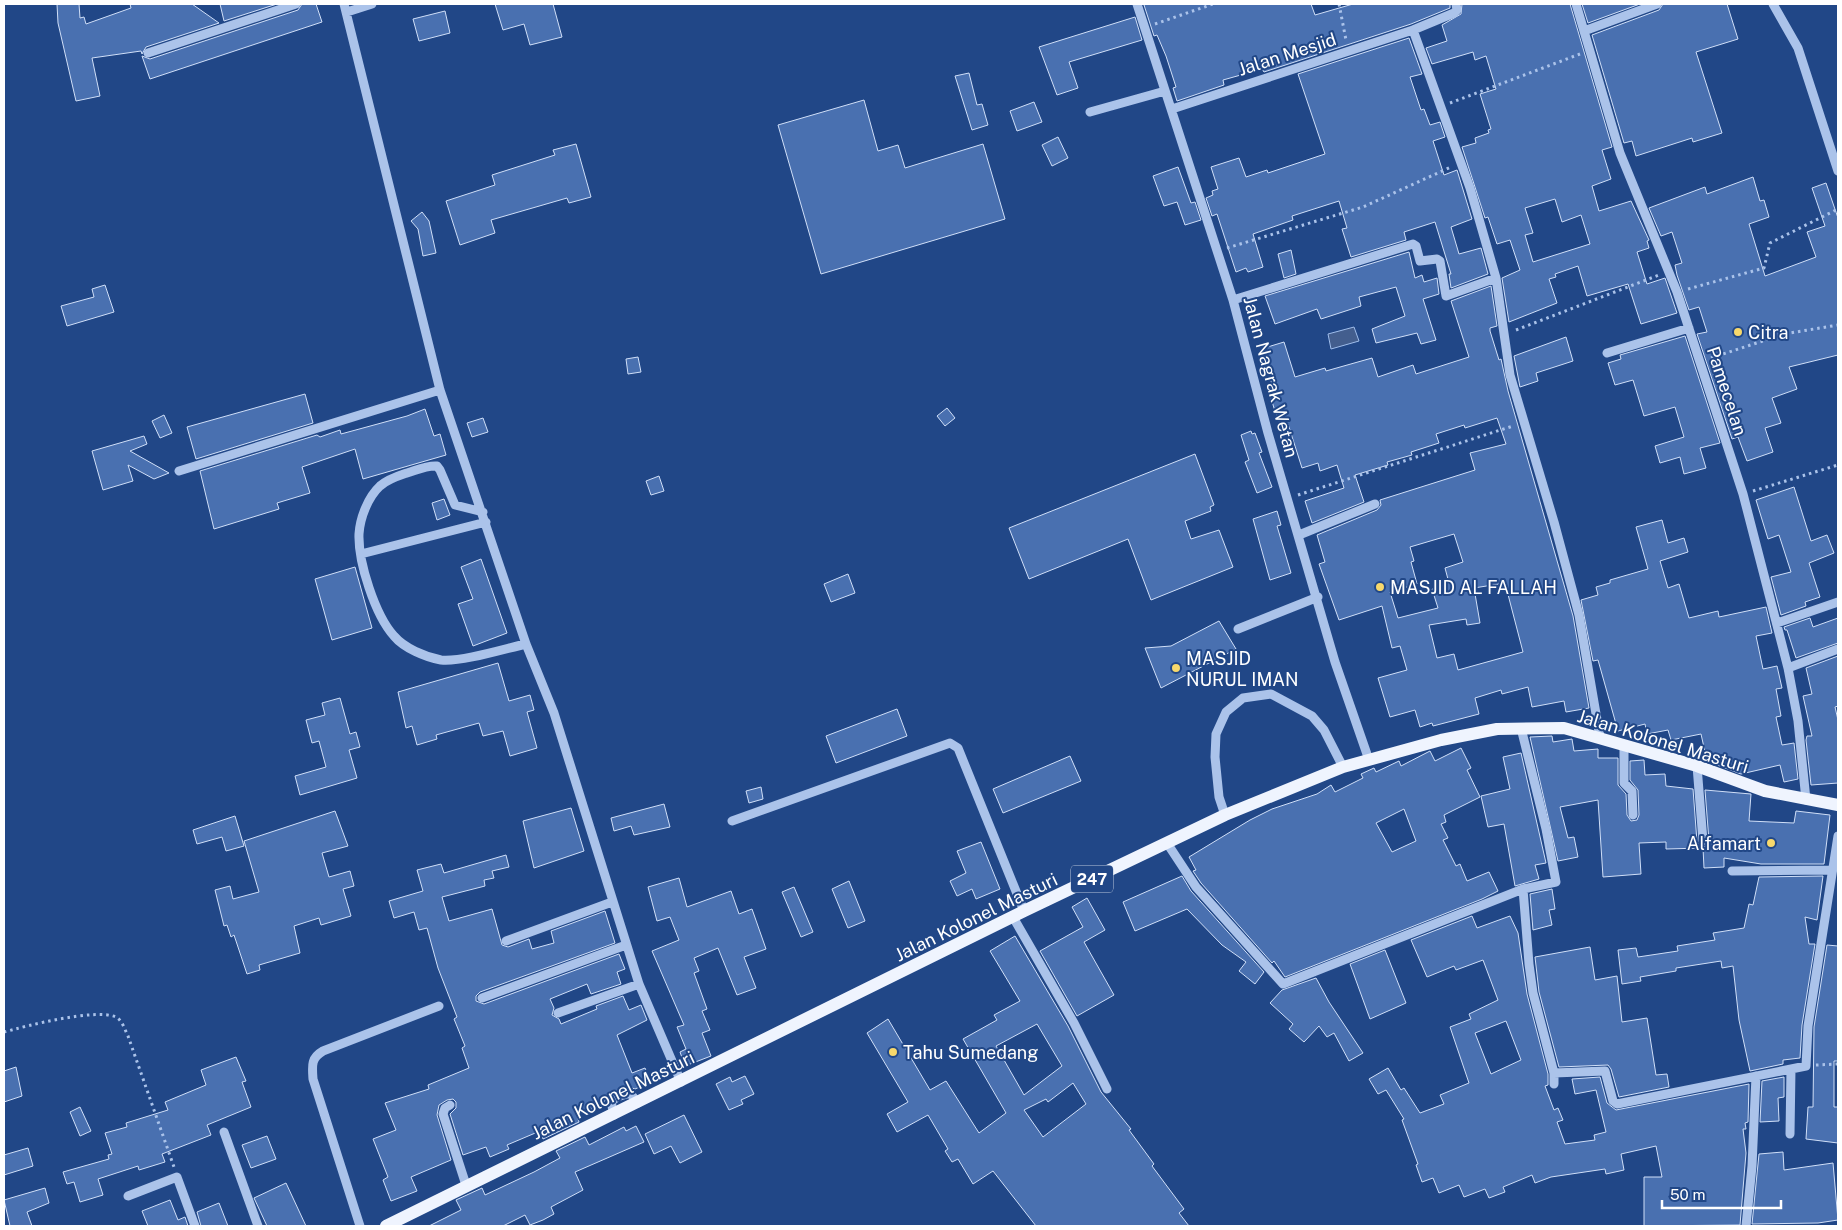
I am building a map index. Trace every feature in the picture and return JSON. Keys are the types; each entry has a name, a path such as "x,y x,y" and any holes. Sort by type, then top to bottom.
{"main road":[{"name":"Jalan Kolonel Masturi","path":"386,1226 638,1104 1019,914 1225,815 1343,767 1441,740 1497,729 1564,728 1696,766 1765,791 1806,800 1838,804"}],"street":[{"path":"148,53 296,4"},
{"path":"372,4 345,8 440,390 483,512 526,644 554,713 639,984 681,1082"},
{"name":"Jalan Nagrak Wetan","path":"1137,4 1233,300 1335,662 1369,760"},
{"name":"Jalan Mesjid","path":"1172,109 1412,30 1454,13 1457,10 1456,4"},
{"name":"Pamecelan","path":"1576,4 1620,153 1677,292 1743,494 1788,668 1798,721 1806,800"},
{"path":"1584,31 1657,4"},
{"path":"1773,4 1798,48 1838,171"},
{"path":"1412,30 1461,163 1496,278 1510,375 1554,522 1578,615 1600,737"},
{"path":"1090,112 1165,91"},
{"path":"1233,300 1413,244 1416,246 1420,261 1437,258 1440,261 1446,296 1496,278"},
{"path":"1607,353 1689,328"},
{"path":"179,471 440,390"},
{"path":"483,512 455,505 440,470 436,466 396,477 380,486 366,508 360,530 361,554 376,606 386,627 395,638 416,652 439,659 452,660 526,644"},
{"path":"1299,535 1374,504"},
{"path":"361,554 486,522"},
{"path":"1238,629 1318,597"},
{"path":"1777,623 1838,602"},
{"path":"1788,668 1838,649"},
{"path":"1225,815 1218,797 1215,757 1216,734 1226,712 1243,698 1271,694 1312,716 1324,730 1343,767"},
{"path":"1167,843 1196,887 1284,984 1523,889 1554,883 1557,879 1521,728"},
{"path":"732,821 950,743 954,744 958,748 1019,914 1107,1090"},
{"path":"1624,745 1624,781 1632,790 1633,816"},
{"path":"1696,766 1703,841"},
{"path":"1554,1074 1605,1071 1613,1101 1617,1104 1806,1066 1808,1026 1838,836"},
{"path":"1732,871 1832,870"},
{"path":"1523,889 1533,993 1554,1074 1554,1084"},
{"path":"506,941 612,902"},
{"path":"482,998 626,945"},
{"path":"558,1013 639,984"},
{"path":"360,1226 313,1079 311,1064 314,1056 323,1051 439,1006"},
{"path":"1790,1134 1792,1069"},
{"path":"1746,1226 1752,1166 1756,1076"},
{"path":"450,1105 445,1108 443,1114 466,1186"},
{"path":"224,1132 258,1226"},
{"path":"128,1196 177,1177 195,1226"}],"path":[{"path":"1145,28 1213,4"},
{"path":"1339,4 1349,51"},
{"path":"1441,106 1590,51"},
{"path":"1217,251 1363,207 1461,163"},
{"path":"1677,292 1764,268 1770,243 1838,209"},
{"path":"1504,335 1669,272"},
{"path":"1700,361 1784,334 1838,325"},
{"path":"1288,499 1524,423"},
{"path":"1743,494 1838,464"},
{"path":"4,1032 56,1019 105,1015 116,1017 121,1022 128,1036 156,1112 177,1177"},
{"path":"1806,1066 1838,1064"}],"water":[{"path":"1354,327 1359,341 1331,349 1328,334"}],"building":[{"path":"57,4 79,4 80,18 84,17 86,24 131,8 130,4 192,4 219,23 146,47 142,54 141,51 92,58 100,96 76,101 58,23"},
{"path":"220,4 277,4 224,21"},
{"path":"302,4 316,4 322,22 150,79 142,56 150,59 298,10"},
{"path":"495,4 553,4 562,37 530,45 524,24 503,30"},
{"path":"1311,4 1315,15 1353,4 1450,4 1450,8 1411,24 1264,72 1262,69 1223,80 1224,85 1177,101 1173,88 1176,87 1157,35 1154,36 1144,5"},
{"path":"1462,4 1570,4 1612,147 1602,150 1611,179 1592,186 1599,211 1631,201 1649,240 1647,241 1649,248 1637,252 1647,284 1665,278 1677,313 1641,324 1628,284 1587,296 1578,266 1555,274 1556,277 1549,279 1557,303 1509,322 1502,278 1520,270 1510,240 1497,244 1488,217 1485,218 1462,147 1476,143 1475,138 1489,133 1488,130 1491,129 1480,94 1496,89 1486,56 1475,60 1473,52 1432,64 1426,48 1447,41 1442,25 1461,14","holes":["1555,199 1562,222 1581,215 1590,244 1533,262 1525,235 1533,233 1525,208"]},
{"path":"1582,4 1640,4 1588,23"},
{"path":"1663,4 1727,4 1738,39 1696,52 1722,133 1693,142 1692,138 1636,156 1632,141 1624,143 1592,35 1659,10"},
{"path":"445,11 450,33 419,41 413,19"},
{"path":"1135,17 1142,40 1069,62 1078,88 1057,95 1039,47"},
{"path":"1409,38 1422,74 1410,77 1421,110 1424,109 1430,125 1440,122 1445,137 1433,141 1444,175 1457,170 1472,219 1451,227 1459,254 1481,248 1488,274 1451,288 1449,274 1451,274 1435,222 1404,232 1406,240 1351,257 1342,229 1347,228 1339,201 1292,216 1293,220 1253,234 1263,267 1248,272 1246,268 1236,272 1217,214 1212,216 1206,198 1213,195 1212,191 1218,189 1211,167 1239,158 1246,177 1267,170 1268,173 1325,154 1298,74"},
{"path":"969,73 977,105 982,104 988,125 972,130 955,76"},
{"path":"864,100 878,151 898,145 905,168 983,144 1005,219 821,274 778,125"},
{"path":"1034,102 1042,122 1017,131 1010,111"},
{"path":"1058,137 1068,158 1052,166 1042,145"},
{"path":"576,144 591,197 569,203 567,198 491,220 495,233 460,245 446,201 495,185 492,175 555,155 553,150"},
{"path":"1178,167 1191,203 1195,202 1201,220 1185,225 1177,202 1164,206 1153,176"},
{"path":"1753,177 1760,201 1764,200 1769,217 1749,224 1765,276 1816,257 1807,232 1825,226 1812,188 1826,183 1838,218 1838,355 1789,367 1797,389 1772,398 1781,423 1765,428 1773,452 1747,461 1738,437 1732,439 1697,334 1707,332 1699,307 1689,310 1677,275 1675,265 1682,263 1672,232 1661,236 1649,208 1705,187 1707,194"},
{"path":"422,212 429,221 436,253 423,256 418,229 411,221"},
{"path":"1291,250 1296,274 1284,278 1278,254"},
{"path":"1409,252 1415,278 1422,275 1424,282 1437,278 1439,294 1423,299 1436,340 1421,344 1417,333 1376,343 1372,329 1405,316 1396,287 1359,297 1361,306 1321,319 1317,309 1275,324 1265,296"},
{"path":"105,285 114,312 67,326 61,306 94,297 92,289"},
{"path":"1491,286 1497,326 1490,328 1490,331 1499,360 1501,359 1508,391 1573,616 1589,708 1566,712 1564,701 1532,707 1528,687 1502,694 1501,690 1475,698 1479,714 1433,726 1432,723 1420,727 1415,710 1390,717 1378,678 1407,670 1400,646 1392,648 1382,606 1339,620 1319,564 1325,562 1317,535 1377,510 1381,505 1380,500 1475,470 1470,453 1506,444 1497,418 1465,428 1464,425 1436,434 1439,443 1411,452 1412,455 1387,462 1388,465 1355,475 1364,502 1312,523 1305,501 1344,488 1337,465 1320,471 1318,463 1302,468 1288,424 1281,426 1274,408 1267,385 1272,384 1261,349 1284,342 1295,377 1325,368 1326,371 1372,358 1378,377 1413,365 1416,374 1469,357 1451,301","holes":["1454,534 1463,562 1445,568 1449,583 1432,589 1438,608 1398,618 1390,592 1417,584 1411,562 1414,561 1410,547","1505,583 1523,652 1458,670 1454,654 1437,658 1429,625 1466,619 1467,625 1480,623 1474,588"]},
{"path":"1685,336 1720,443 1700,448 1706,468 1684,474 1680,457 1660,463 1655,446 1684,437 1675,407 1644,416 1633,380 1615,385 1608,363 1621,359 1620,355"},
{"path":"1566,337 1573,361 1536,373 1538,381 1520,387 1514,356"},
{"path":"638,357 641,372 628,374 626,359"},
{"path":"305,394 313,423 196,459 187,427"},
{"path":"947,408 955,418 945,426 937,416"},
{"path":"425,409 434,436 440,434 446,455 363,479 355,449 302,467 310,493 277,503 279,509 214,529 200,471 317,435 320,437 340,430 341,434 407,416"},
{"path":"164,415 172,433 160,438 152,421"},
{"path":"483,418 488,432 472,437 467,423"},
{"path":"1251,431 1252,434 1255,433 1262,452 1259,453 1272,487 1257,493 1245,462 1249,460 1241,435"},
{"path":"144,436 147,444 130,451 169,473 154,479 128,465 133,481 103,490 92,451"},
{"path":"1195,454 1214,505 1210,507 1211,511 1185,521 1191,539 1219,530 1233,567 1151,600 1128,539 1029,579 1009,528"},
{"path":"659,476 664,491 651,495 646,481"},
{"path":"1794,487 1811,541 1827,535 1834,553 1809,563 1820,597 1805,602 1806,606 1781,615 1771,577 1791,572 1779,535 1768,539 1756,500"},
{"path":"444,499 450,515 437,520 432,503"},
{"path":"1277,511 1281,525 1277,526 1291,573 1270,580 1253,519"},
{"path":"1662,520 1668,543 1684,538 1688,552 1660,561 1668,588 1679,584 1689,618 1718,611 1719,617 1766,607 1772,633 1756,636 1763,669 1777,666 1782,688 1776,689 1781,716 1776,717 1782,745 1794,743 1798,779 1784,782 1780,765 1741,774 1707,761 1701,734 1671,740 1668,730 1647,734 1645,724 1618,731 1598,660 1593,661 1581,600 1598,595 1596,587 1610,583 1610,580 1648,569 1636,527"},
{"path":"481,559 507,633 473,646 458,604 473,599 461,567"},
{"path":"355,567 372,628 332,640 315,579"},
{"path":"848,574 855,593 831,602 824,584"},
{"path":"1810,618 1813,627 1838,618 1838,643 1796,658 1787,630 1784,627"},
{"name":"MASJID NURUL IMAN","path":"1219,621 1236,649 1161,688 1145,648 1171,646"},
{"path":"1838,656 1838,706 1835,707 1838,720 1838,783 1811,785 1806,740 1807,736 1812,736 1803,696 1812,694 1806,668"},
{"path":"498,663 509,701 530,695 534,710 527,712 537,748 510,756 503,731 483,736 479,723 436,735 437,739 417,745 412,726 406,728 398,692"},
{"path":"340,698 350,734 356,732 360,747 349,750 357,778 300,795 295,776 326,767 319,741 312,743 306,720 325,715 322,703"},
{"path":"897,709 907,736 836,763 826,736"},
{"path":"1552,736 1553,742 1572,739 1574,751 1598,749 1598,758 1618,758 1618,785 1626,794 1627,815 1631,821 1637,820 1639,815 1638,790 1630,780 1630,761 1644,760 1645,775 1665,774 1666,786 1693,789 1697,842 1701,847 1706,846 1709,841 1705,790 1751,794 1749,821 1794,823 1796,811 1830,815 1824,864 1761,864 1724,858 1724,867 1704,868 1703,848 1666,849 1666,842 1639,843 1641,874 1603,877 1598,800 1560,807 1568,838 1574,837 1578,857 1558,861 1530,737"},
{"path":"1461,748 1471,768 1467,770 1480,797 1444,815 1446,822 1441,824 1448,838 1443,840 1456,866 1460,864 1467,881 1489,872 1498,891 1482,899 1285,977 1274,961 1272,963 1201,883 1193,871 1196,870 1189,857 1272,809 1317,794 1331,785 1335,792 1363,778 1361,774 1374,768 1376,772 1399,761 1401,766 1430,751 1435,761","holes":["1404,809 1416,841 1392,852 1376,823"]},
{"path":"1521,753 1546,863 1535,865 1539,879 1515,886 1504,824 1488,827 1481,796 1510,789 1503,757"},
{"path":"1070,756 1081,781 1003,813 993,789"},
{"path":"761,787 763,799 749,803 746,791"},
{"path":"664,804 670,827 634,835 631,826 614,831 611,818"},
{"path":"571,808 584,851 534,868 523,821"},
{"path":"335,811 348,846 322,853 329,877 350,871 354,886 343,889 351,916 321,925 319,918 294,926 300,953 259,965 260,970 247,974 234,935 231,937 227,925 224,926 215,890 230,886 233,899 259,892 244,841"},
{"path":"235,816 244,846 226,851 222,837 197,844 193,830"},
{"path":"981,842 1000,889 976,899 972,889 957,896 950,881 966,873 957,851"},
{"path":"506,855 509,867 492,871 494,878 484,880 485,886 442,897 449,921 492,909 502,945 508,947 529,939 532,949 554,943 551,931 605,911 615,943 480,992 476,996 476,1001 484,1004 619,954 625,969 617,972 621,984 591,994 587,984 550,999 554,1008 552,1015 559,1019 561,1024 597,1009 596,1006 623,996 629,1010 641,1005 647,1020 617,1035 632,1073 645,1068 651,1082 635,1089 629,1087 615,1091 605,1101 596,1105 597,1107 577,1115 579,1122 543,1139 540,1131 507,1145 509,1149 490,1157 486,1147 463,1155 450,1114 456,1108 456,1102 453,1099 447,1100 439,1105 437,1115 451,1160 411,1177 417,1191 391,1201 383,1180 388,1177 373,1139 396,1130 385,1103 429,1089 428,1085 469,1068 462,1048 465,1046 454,1019 457,1017 438,968 427,928 419,930 414,912 394,918 389,901 423,891 417,870 441,864 444,873"},
{"path":"1182,876 1191,891 1264,972 1255,984 1239,971 1246,962 1222,945 1187,909 1135,931 1123,902"},
{"path":"1823,876 1817,920 1805,917 1809,944 1815,944 1802,1025 1800,1058 1783,1060 1783,1064 1750,1071 1739,1020 1733,966 1722,968 1721,961 1676,968 1676,971 1640,977 1641,981 1622,984 1618,950 1636,948 1638,957 1678,951 1677,946 1715,940 1713,933 1744,928 1749,904 1753,905 1759,877"},
{"path":"679,878 687,907 731,891 739,914 752,909 766,949 744,957 756,988 737,995 718,948 694,958 699,971 694,973 707,1009 702,1011 710,1030 702,1033 711,1056 685,1066 680,1052 686,1049 677,1027 684,1025 652,951 679,940 670,917 657,921 648,887"},
{"path":"849,881 865,921 848,928 832,889"},
{"path":"794,887 813,932 801,937 782,892"},
{"path":"1552,889 1555,909 1549,910 1552,925 1533,930 1530,894"},
{"path":"1087,898 1105,930 1084,942 1114,995 1077,1016 1040,951 1083,927 1072,907"},
{"path":"1472,916 1477,928 1510,916 1518,933 1527,994 1548,1074 1548,1085 1545,1086 1554,1110 1558,1108 1563,1120 1557,1122 1565,1144 1595,1140 1594,1135 1606,1132 1596,1090 1575,1094 1572,1079 1600,1077 1607,1103 1616,1110 1749,1084 1748,1122 1745,1123 1746,1129 1743,1129 1746,1153 1740,1225 1644,1226 1644,1177 1662,1177 1656,1146 1621,1154 1624,1170 1606,1174 1605,1169 1551,1177 1535,1183 1532,1175 1503,1187 1505,1192 1489,1198 1485,1189 1464,1197 1459,1185 1439,1193 1433,1178 1422,1182 1416,1165 1418,1164 1402,1120 1404,1119 1386,1090 1378,1094 1369,1079 1388,1068 1401,1090 1404,1088 1420,1113 1444,1104 1440,1095 1469,1083 1450,1027 1471,1019 1469,1014 1498,1000 1483,960 1456,970 1454,966 1427,977 1411,940","holes":["1506,1021 1521,1060 1491,1074 1475,1033"]},
{"path":"1015,936 1068,1026 1101,1092 1131,1129 1129,1130 1154,1164 1152,1166 1184,1209 1179,1213 1189,1226 1036,1226 993,1171 973,1184 958,1159 952,1162 945,1151 948,1149 928,1115 897,1132 887,1114 908,1102 867,1033 888,1019 930,1090 946,1081 979,1133 1006,1113 963,1039 997,1020 994,1015 1020,1001 990,951","holes":["1037,1024 1062,1066 1024,1095 996,1046","1073,1083 1086,1104 1043,1137 1024,1110 1046,1099 1048,1102"]},
{"path":"1827,945 1838,946 1838,1061 1834,1061 1834,1107 1838,1107 1838,1143 1806,1139 1808,1107 1813,1107 1814,1027"},
{"path":"1590,947 1595,980 1617,976 1622,1022 1647,1018 1656,1075 1667,1074 1669,1087 1619,1097 1611,1069 1608,1065 1559,1067 1539,992 1535,957"},
{"path":"1385,950 1406,1003 1370,1019 1350,964"},
{"path":"1316,978 1329,1002 1363,1053 1349,1061 1334,1033 1327,1037 1319,1026 1304,1042 1289,1029 1293,1024 1270,1003 1282,990"},
{"path":"236,1057 246,1081 242,1082 251,1107 207,1125 211,1135 162,1154 165,1162 139,1170 138,1166 98,1179 103,1195 80,1202 74,1182 67,1184 63,1172 109,1159 108,1155 112,1154 105,1133 127,1127 126,1123 168,1110 165,1102 206,1085 201,1070"},
{"path":"16,1067 22,1096 4,1102 4,1071"},
{"path":"745,1076 754,1094 741,1100 743,1104 729,1110 716,1084 730,1077 732,1082"},
{"path":"1784,1077 1784,1097 1778,1098 1779,1121 1760,1122 1762,1081"},
{"path":"80,1107 91,1131 80,1136 70,1112"},
{"path":"684,1115 702,1152 680,1163 671,1146 654,1154 645,1134"},
{"path":"636,1126 644,1142 575,1172 583,1190 551,1207 554,1214 543,1220 530,1225 525,1215 503,1226 429,1226 461,1210 456,1200 482,1188 485,1195 534,1172 560,1158 556,1151 585,1137 589,1145 624,1127 626,1131"},
{"path":"267,1136 276,1159 251,1168 242,1145"},
{"path":"28,1148 33,1166 4,1175 4,1155"},
{"path":"1783,1152 1784,1170 1833,1163 1838,1220 1818,1223 1752,1224 1759,1154"},
{"path":"286,1183 306,1226 267,1226 254,1198"},
{"path":"45,1188 49,1203 27,1212 32,1226 10,1226 4,1200"},
{"path":"170,1200 178,1220 185,1217 188,1226 148,1226 142,1211"},
{"path":"219,1203 228,1226 201,1226 197,1212"}],"place":[{"name":"Citra","path":"1738,332"},
{"name":"MASJID AL FALLAH","path":"1380,587"},
{"name":"MASJID NURUL IMAN","path":"1176,668"},
{"name":"Alfamart","path":"1771,843"},
{"name":"Tahu Sumedang","path":"893,1052"}]}
